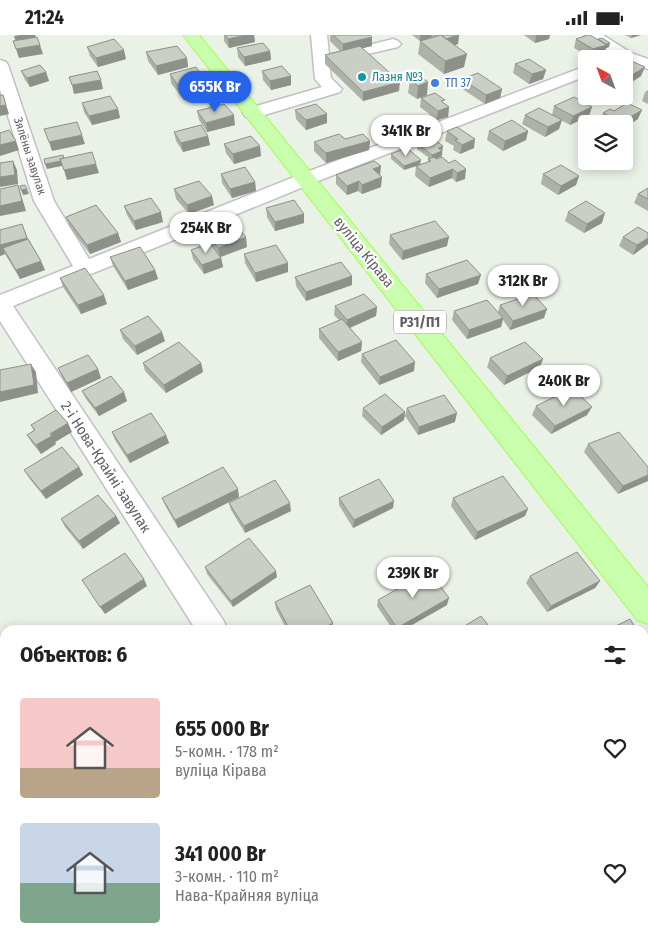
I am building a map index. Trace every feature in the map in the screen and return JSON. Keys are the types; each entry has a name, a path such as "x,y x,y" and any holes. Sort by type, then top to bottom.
{"main road":[{"name":"вуліца Кірава","path":"191,35 648,610"}],"street":[{"path":"252,113 334,89 323,79 319,35"},
{"path":"593,35 612,50"},
{"path":"321,62 393,44"},
{"path":"633,60 648,64"},
{"name":"Зялёны завулак","path":"0,65 44,201 85,269"},
{"path":"0,304 306,179 578,74"},
{"name":"2-і Нова-Крайні завулак","path":"0,304 210,625"}],"building":[{"path":"225,35 247,35 228,39"},
{"path":"333,35 370,35 372,37 343,44"},
{"path":"441,35 467,54 445,61 420,41"},
{"path":"441,35 458,35 446,39"},
{"path":"588,35 607,45 593,49 576,39"},
{"path":"37,37 40,45 16,49 13,41"},
{"path":"602,38 610,43 606,44 598,39"},
{"path":"114,39 124,50 96,58 87,47"},
{"path":"263,43 270,51 244,57 237,48"},
{"path":"177,46 187,58 156,66 146,52"},
{"name":"Лазня №3","path":"360,46 400,82 363,92 325,55"},
{"path":"529,59 546,70 532,74 515,64"},
{"path":"633,62 645,67 633,74"},
{"path":"40,65 46,72 27,78 21,71"},
{"path":"282,66 291,76 270,81 262,71"},
{"path":"196,67 209,84 182,91 170,74"},
{"path":"97,71 101,80 72,85 69,77"},
{"path":"478,73 502,89 486,95 462,79"},
{"path":"420,76 428,82 418,86 410,80"},
{"path":"435,93 445,100 441,101 449,107 438,111 421,98"},
{"path":"0,95 3,95 6,105 0,106"},
{"path":"110,96 118,109 89,116 82,103"},
{"path":"574,97 578,99 578,105 592,107 573,116 554,106"},
{"path":"224,104 234,115 206,123 197,111"},
{"path":"316,104 327,114 306,120 295,110"},
{"path":"624,105 631,105 642,110 633,115 607,115 603,113 610,109 614,111"},
{"path":"539,108 562,120 548,127 525,115"},
{"path":"512,120 528,131 505,141 489,131"},
{"path":"77,122 82,135 49,142 44,129"},
{"path":"201,125 208,136 181,143 174,132"},
{"path":"457,127 475,139 462,145 455,140 458,139 447,131"},
{"path":"9,130 16,141 0,145 0,133"},
{"path":"339,134 345,139 363,134 370,141 326,153 314,142"},
{"path":"251,136 260,146 233,154 224,144"},
{"path":"432,138 443,146 438,148 442,151 432,155 418,144"},
{"path":"407,148 421,160 404,166 391,154"},
{"path":"92,152 96,164 64,170 60,159"},
{"path":"63,155 64,158 60,159 61,161 45,164 44,159"},
{"path":"434,157 436,159 442,157 449,163 455,160 466,169 457,173 453,169 430,178 416,166 431,161 428,159"},
{"path":"13,161 15,175 0,177 0,163"},
{"path":"374,161 381,166 373,169 382,177 362,185 359,181 347,186 336,175"},
{"path":"561,165 579,176 561,186 543,174"},
{"path":"245,167 255,182 230,189 221,174"},
{"path":"199,181 212,196 187,205 174,189"},
{"path":"18,185 22,201 0,206 0,189"},
{"path":"25,185 27,189 21,190 20,186"},
{"path":"648,188 648,199 638,194"},
{"path":"151,198 161,212 134,221 124,206"},
{"path":"294,200 304,214 275,222 266,208"},
{"path":"586,201 605,213 587,224 568,212"},
{"path":"96,205 118,233 87,245 66,217"},
{"path":"226,214 246,237 218,248 198,224"},
{"path":"435,221 449,237 403,251 390,235"},
{"path":"22,224 27,238 0,245 0,230"},
{"path":"638,227 648,233 648,238 637,245 623,237"},
{"path":"28,239 41,261 16,270 3,248"},
{"path":"210,243 221,258 202,265 191,250"},
{"path":"276,245 288,263 255,273 244,254"},
{"path":"140,247 155,270 125,281 110,257"},
{"path":"467,260 481,275 439,289 426,274"},
{"path":"341,262 352,276 306,292 295,277"},
{"path":"85,268 104,295 78,305 60,278"},
{"path":"364,294 377,307 347,320 335,306"},
{"path":"533,294 547,309 513,321 500,305"},
{"path":"487,300 503,318 469,330 454,311"},
{"path":"148,316 162,332 135,346 120,330"},
{"path":"342,319 362,342 338,352 319,329"},
{"path":"396,340 415,362 380,377 362,354"},
{"path":"179,342 201,363 164,385 143,363"},
{"path":"525,342 543,359 507,376 490,358"},
{"path":"88,355 98,369 67,383 58,368"},
{"path":"31,364 34,385 0,392 0,370"},
{"path":"111,376 124,392 95,408 82,391"},
{"path":"572,388 592,407 555,426 536,406"},
{"path":"385,394 405,412 382,427 363,408"},
{"path":"444,395 457,413 419,427 407,408"},
{"path":"56,410 68,423 50,434 52,436 36,445 27,435 35,430 31,425"},
{"path":"151,413 166,435 127,455 112,432"},
{"path":"619,432 648,467 648,475 623,486 588,444"},
{"path":"62,447 79,467 41,491 24,470"},
{"path":"223,467 238,489 175,520 162,498"},
{"path":"503,476 528,509 477,532 453,498"},
{"path":"379,479 394,501 354,520 339,498"},
{"path":"275,480 290,503 244,526 229,503"},
{"path":"98,495 116,516 79,541 61,519"},
{"path":"249,538 276,571 231,601 205,567"},
{"path":"577,552 600,581 551,606 530,576"},
{"path":"125,553 144,579 100,607 82,580"},
{"path":"429,571 449,598 402,625 395,625 378,600"},
{"path":"310,585 333,623 329,625 287,625 275,602"},
{"path":"481,616 488,625 466,625"},
{"path":"630,619 634,625 618,625"}],"place":[{"name":"Лазня №3","path":"362,77"},
{"name":"ТП 37","path":"435,83"}]}
